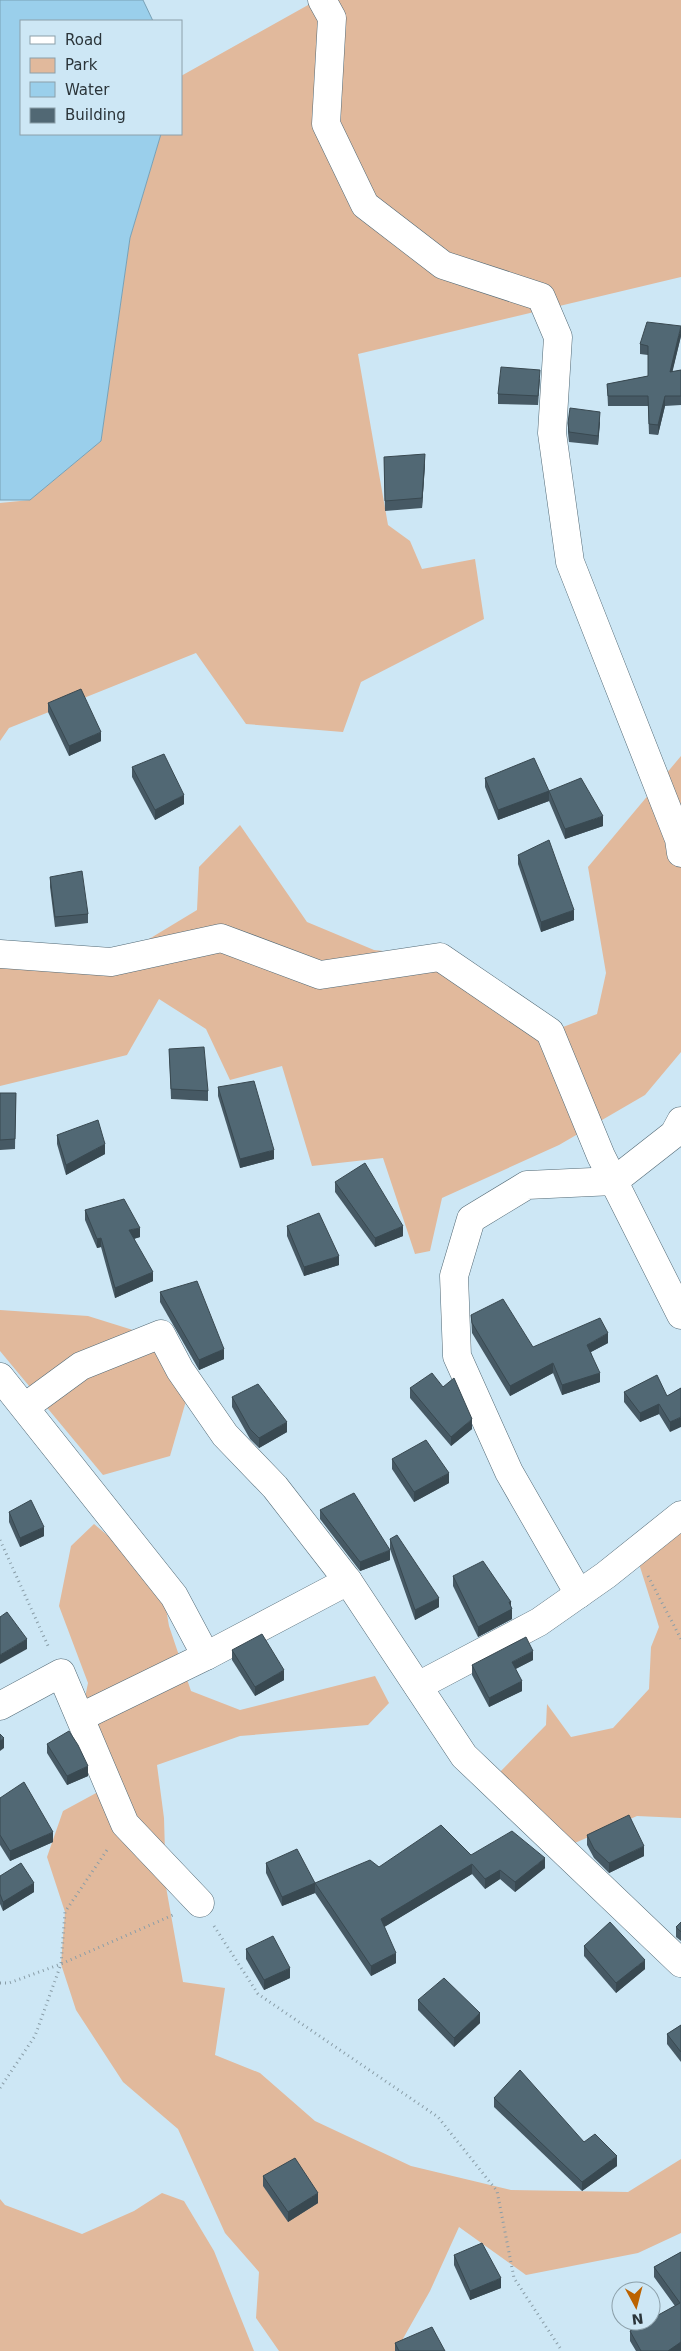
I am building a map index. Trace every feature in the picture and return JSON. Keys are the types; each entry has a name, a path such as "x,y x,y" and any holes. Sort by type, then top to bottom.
{"street":[{"path":"322,0 332,18 326,124 365,205 443,265 541,297 548,313 558,337 552,433 570,562 679,839 681,853"},
{"path":"0,954 111,962 221,938 320,975 440,957 550,1032 601,1156 681,1315"},
{"path":"579,1594 510,1472 457,1356 454,1276 471,1219 527,1185 614,1181 674,1134 681,1121"},
{"path":"25,1407 82,1366 161,1334 180,1370 225,1435 275,1488 348,1581 464,1756 681,1963"},
{"path":"0,1377 174,1596 206,1656"},
{"path":"418,1686 539,1622 579,1594 681,1515"},
{"path":"81,1717 206,1656 348,1581"},
{"path":"0,1706 61,1673 125,1824 200,1903"}],"path":[{"path":"0,1540 61,1673"},
{"path":"635,1551 681,1639"},
{"path":"0,2088 35,2036 61,1964 65,1912 125,1824"},
{"path":"0,1983 9,1983 61,1964 200,1903 258,1994 438,2117 497,2191 514,2278 562,2351"}],"green space":[{"path":"317,0 681,0 681,277 358,354 388,525 410,541 422,569 475,559 484,619 361,682 343,732 246,724 196,653 9,728 0,741 0,503 30,500 101,441 130,238 161,135 182,135 182,75"},
{"path":"681,756 681,1052 645,1095 559,1145 442,1198 430,1251 415,1254 383,1158 312,1166 282,1066 230,1080 206,1029 159,999 127,1055 0,1086 0,954 111,962 197,910 199,867 240,825 307,922 374,950 440,957 550,1032 597,1014 606,973 588,867"},
{"path":"0,1310 88,1316 152,1336 186,1401 170,1456 103,1475 0,1351"},
{"path":"681,1515 681,1818 637,1816 561,1849 497,1775 546,1725 547,1704 571,1737 613,1728 649,1689 651,1647 659,1627 635,1551"},
{"path":"94,1524 161,1580 169,1626 191,1691 240,1710 375,1676 389,1703 368,1725 240,1736 157,1765 164,1818 166,1887 183,1982 225,1988 215,2055 260,2073 315,2121 411,2166 511,2190 628,2192 681,2159 681,2233 638,2253 526,2275 459,2227 430,2291 396,2351 279,2351 256,2318 259,2272 225,2233 178,2129 123,2082 76,2010 61,1964 65,1912 47,1857 63,1811 109,1786 81,1717 88,1683 59,1606 71,1546"},
{"path":"162,2193 184,2201 214,2251 254,2351 0,2351 0,2199 5,2205 82,2234 134,2211"}],"water":[{"path":"0,0 143,0 153,20 20,20 20,135 161,135 130,238 101,441 30,500 0,500"}],"building":[{"path":"647,322 681,326 670,372 681,370 681,396 665,396 658,425 649,424 648,396 608,396 607,384 648,376 648,346 640,344"},
{"path":"501,367 540,370 538,396 498,394"},
{"path":"570,408 600,412 598,436 569,432"},
{"path":"425,454 422,498 385,501 384,457"},
{"path":"81,689 101,732 69,746 48,703"},
{"path":"164,754 184,795 155,810 132,767"},
{"path":"534,758 549,791 498,810 485,778"},
{"path":"581,778 603,816 565,829 549,791"},
{"path":"549,840 574,910 541,922 518,855"},
{"path":"82,871 88,914 55,917 50,877"},
{"path":"204,1047 208,1091 171,1089 169,1049"},
{"path":"254,1081 274,1150 240,1159 218,1087"},
{"path":"0,1093 16,1093 15,1139 0,1140"},
{"path":"98,1120 105,1144 66,1165 57,1135"},
{"path":"365,1163 403,1226 375,1238 335,1182"},
{"path":"124,1199 140,1228 129,1230 153,1272 115,1288 101,1238 97,1239 85,1210"},
{"path":"319,1213 339,1256 304,1267 287,1226"},
{"path":"197,1281 224,1349 199,1360 160,1292"},
{"path":"503,1299 533,1347 600,1318 608,1333 587,1345 600,1373 562,1385 553,1363 510,1386 472,1323 471,1315"},
{"path":"432,1373 443,1387 454,1378 472,1419 451,1437 410,1388"},
{"path":"657,1375 667,1396 681,1388 681,1417 670,1422 659,1404 640,1413 624,1392"},
{"path":"258,1384 287,1422 259,1438 250,1429 232,1397"},
{"path":"426,1440 449,1473 414,1492 392,1459"},
{"path":"354,1493 390,1550 360,1562 320,1510"},
{"path":"31,1500 44,1527 20,1538 9,1512"},
{"path":"397,1535 439,1598 415,1610 390,1539"},
{"path":"483,1561 511,1602 509,1602 512,1609 478,1627 453,1576"},
{"path":"7,1612 27,1639 0,1655 0,1617"},
{"path":"262,1634 284,1670 255,1687 232,1650"},
{"path":"526,1637 533,1651 512,1662 522,1681 489,1698 472,1665"},
{"path":"69,1731 88,1766 67,1776 47,1744"},
{"path":"24,1782 53,1832 10,1851 0,1835 0,1798"},
{"path":"629,1815 644,1846 609,1863 594,1849 587,1835"},
{"path":"441,1825 471,1855 512,1831 545,1858 515,1882 500,1870 485,1879 472,1864 381,1919 396,1953 371,1966 315,1883 370,1860 379,1867"},
{"path":"297,1849 315,1883 282,1897 266,1863"},
{"path":"21,1863 34,1883 3,1902 0,1894 0,1876"},
{"path":"610,1922 645,1960 616,1983 584,1946"},
{"path":"681,1922 681,1932 676,1927"},
{"path":"273,1936 290,1968 264,1980 246,1949"},
{"path":"444,1978 480,2013 454,2038 418,2000"},
{"path":"681,2025 681,2052 667,2034"},
{"path":"520,2070 584,2142 595,2134 617,2156 582,2182 494,2098"},
{"path":"295,2158 318,2193 288,2212 263,2176"},
{"path":"482,2243 501,2278 470,2291 454,2255"},
{"path":"681,2252 681,2342 668,2351 641,2351 630,2331 661,2331 661,2313 680,2303 654,2267"},
{"path":"432,2327 445,2351 399,2351 395,2343"}]}
